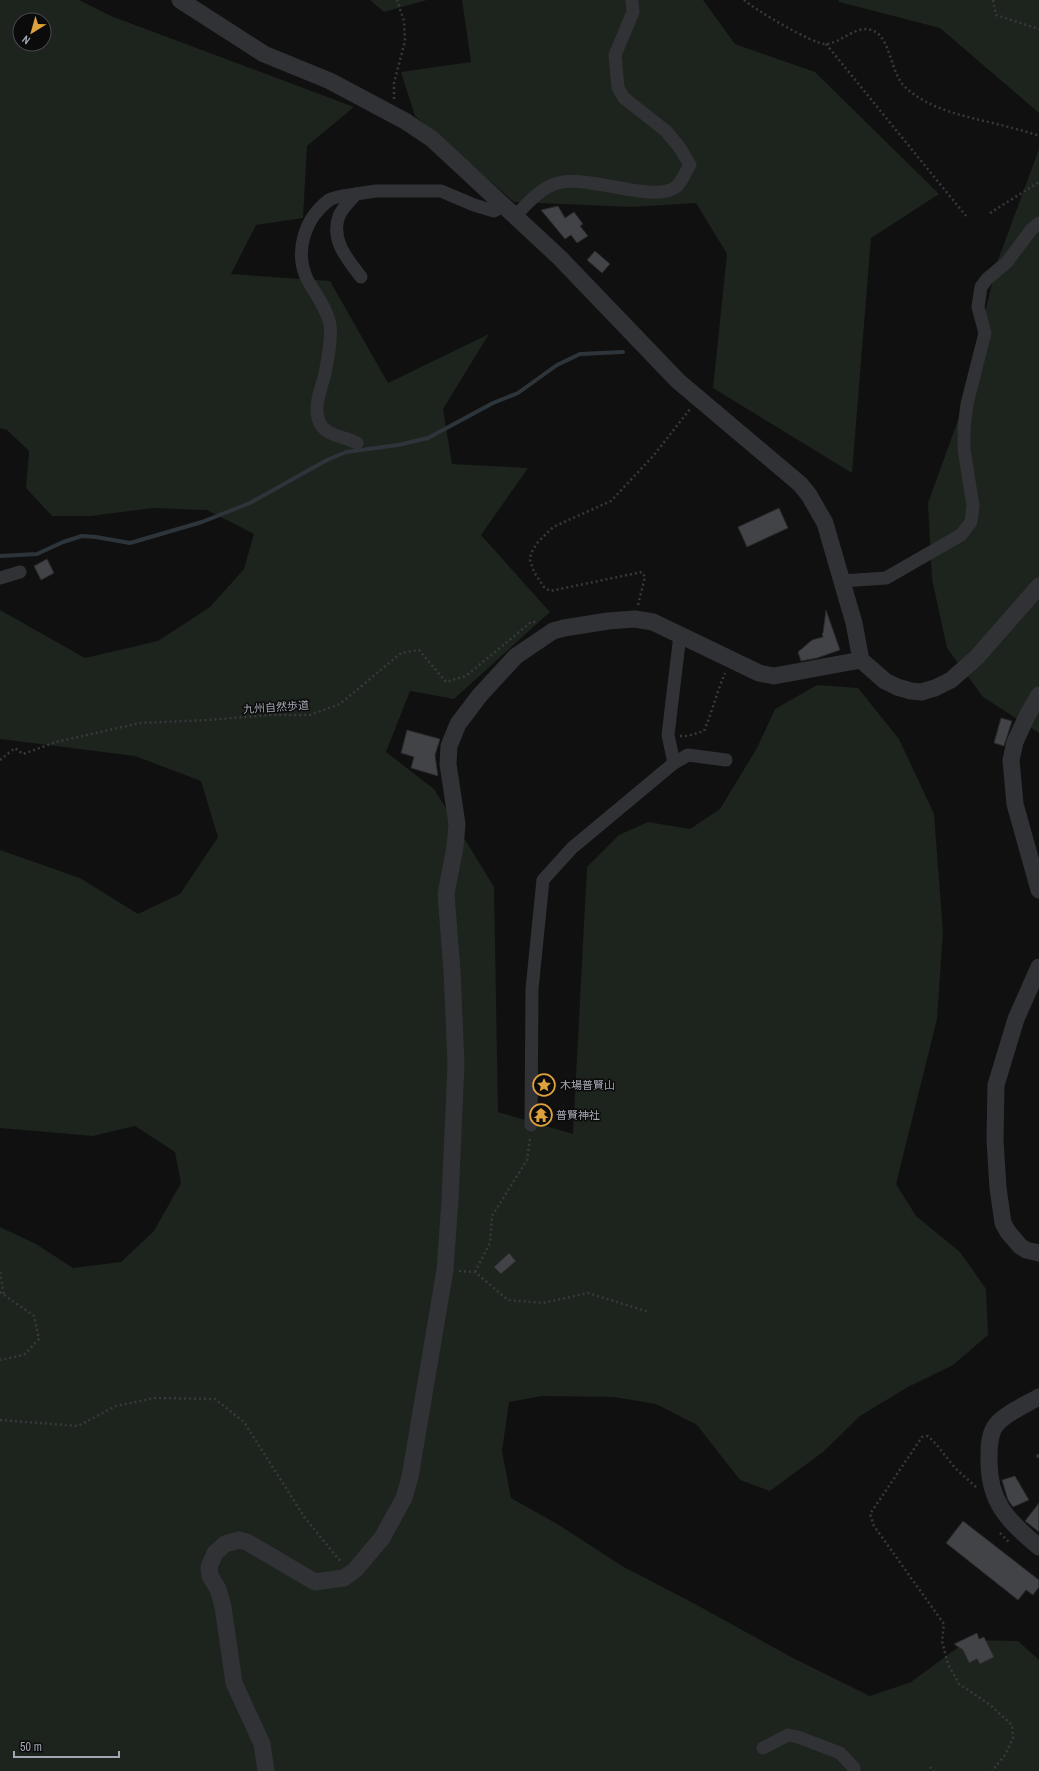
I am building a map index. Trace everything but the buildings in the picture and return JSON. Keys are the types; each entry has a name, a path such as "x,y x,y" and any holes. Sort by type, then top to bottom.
{"street":[{"path":"180,0 264,54 330,82 394,115 432,140 560,258 678,381 800,484 809,495 825,523 854,622 861,660 885,682 911,692 921,692 935,688 951,680 978,657 1039,586"},
{"path":"357,443 333,434 323,428 318,418 318,404 325,372 330,324 317,294 307,278 303,263 302,249 304,231 313,216 330,200 376,191 441,191 474,205 494,211 509,210 556,183 574,180 653,193 676,186 690,165 680,148 666,131 624,98 618,88 614,54 633,12 632,0"},
{"path":"356,194 340,216 336,233 344,254 361,277"},
{"path":"842,581 886,578 962,535 971,522 973,506 964,449 964,428 967,404 985,333 978,306 982,287 987,279 1007,262 1031,230 1039,222"},
{"path":"0,578 20,572"},
{"path":"266,1771 262,1744 234,1683 223,1607 218,1589 210,1576 209,1567 215,1553 225,1544 239,1540 247,1542 315,1582 344,1578 355,1570 382,1538 404,1498 410,1477 445,1270 456,1064 452,971 446,894 455,847 457,824 448,764 448,746 458,724 480,695 516,656 553,631 608,621 635,619 653,622 759,673 774,676 861,660"},
{"path":"674,763 668,735 680,635"},
{"path":"1039,696 1027,716 1015,742 1011,760 1015,804 1039,890"},
{"path":"531,1125 532,989 543,880 572,848 674,763 688,755 726,760"},
{"path":"1039,967 1016,1019 996,1085 995,1140 998,1188 1004,1223 1008,1232 1020,1246 1026,1250 1039,1253"},
{"path":"1039,1397 1005,1416 994,1427 989,1444 989,1463 992,1486 998,1503 1012,1524 1039,1547"},
{"path":"763,1748 788,1735 798,1737 840,1753 854,1768 854,1771"}],"path":[{"path":"394,115 394,83 406,41 404,21 397,0"},
{"path":"744,0 764,14 811,40 826,44 966,216"},
{"path":"993,0 996,15 1039,29"},
{"path":"826,44 865,28 876,31 884,39 891,61 903,85 923,102 1039,136"},
{"path":"990,214 1039,182"},
{"path":"635,619 645,577 642,572 550,591 544,587 534,572 530,560 538,542 553,527 611,501 654,455 698,398"},
{"name":"九州自然歩道","path":"0,760 15,748 23,754 56,742 140,723 208,720 269,715 310,715 340,704 401,653 418,650 446,682 466,676 531,622 542,623 553,631"},
{"path":"668,735 688,736 704,731 730,659"},
{"path":"475,1272 490,1243 492,1216 527,1160 531,1125"},
{"path":"445,1270 475,1272 508,1300 543,1303 588,1293 649,1312"},
{"path":"0,1272 4,1295"},
{"path":"0,1292 34,1316 39,1339 24,1355 0,1360"},
{"path":"0,1420 78,1426 116,1406 155,1398 215,1399 244,1422 306,1518 342,1562 344,1578"},
{"path":"978,1492 976,1486 955,1468 928,1436 922,1437 870,1514 874,1526 944,1624 942,1641 948,1664 959,1684 989,1704 1012,1725 1013,1738 1005,1755 992,1771"},
{"path":"997,1530 1012,1544"},
{"path":"930,1767 934,1771"}],"shaded area":[{"path":"0,0 79,0 111,16 354,107 307,146 303,218 256,225 231,274 330,281 388,383 489,334 443,409 452,464 528,468 481,535 550,612 454,699 410,691 386,752 434,789 494,887 498,1112 573,1134 587,867 619,835 648,822 690,829 720,809 757,748 775,709 817,685 858,688 899,739 934,814 943,932 937,1019 896,1184 916,1216 960,1252 986,1289 988,1335 953,1365 908,1387 860,1416 823,1452 770,1491 740,1480 697,1425 656,1404 614,1397 542,1396 509,1402 502,1451 511,1498 559,1525 622,1566 793,1658 870,1696 911,1682 968,1640 1018,1641 1039,1660 1039,1771 0,1771 0,1227 36,1244 73,1268 121,1262 154,1231 181,1183 175,1152 135,1126 93,1136 0,1128 0,850 80,878 138,914 180,894 218,837 201,781 135,756 0,739 0,610 85,658 158,641 210,607 244,569 254,534 207,510 153,508 91,516 52,516 26,488 29,451 7,430 0,428"},
{"path":"370,0 427,0 384,12"},
{"path":"462,0 703,0 735,44 815,72 939,194 871,238 852,473 713,388 727,254 696,203 632,207 514,202 415,116 401,72 471,62"},
{"path":"838,0 1039,0 1039,113 940,28 839,2"},
{"path":"1039,149 1039,733 983,697 947,648 932,579 928,503 961,412 997,263"}],"waterway":[{"path":"0,556 37,554 63,542 82,536 130,543 202,522 250,503 327,460 346,452 398,445 428,438 493,403 518,393 557,365 580,354 623,352"}],"place":[{"name":"木場普賢山","path":"544,1085"},
{"name":"普賢神社","path":"541,1115"}]}
